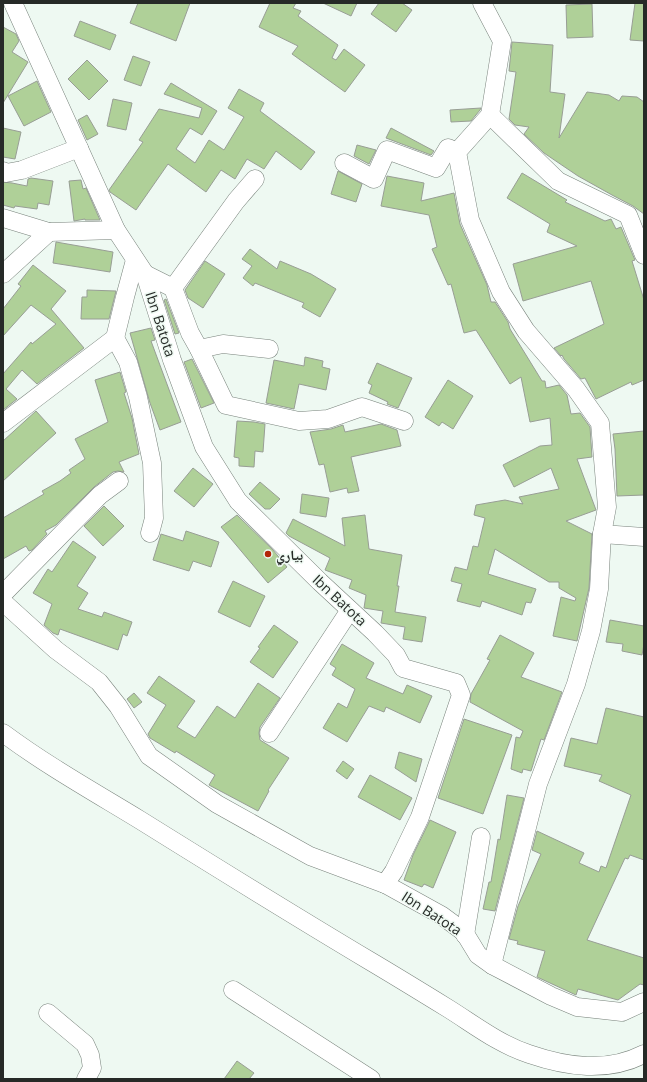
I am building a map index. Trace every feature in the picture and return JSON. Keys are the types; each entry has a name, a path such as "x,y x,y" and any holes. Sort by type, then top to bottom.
{"street":[{"name":"Ibn Batota","path":"13,3 116,230 140,267 204,446 238,501 320,582 375,633 396,655 403,668 456,684 461,695 420,817 394,871 385,884 441,915 466,935 478,955 492,965 551,996 577,1007 622,1012 644,1002"},
{"path":"457,152 490,115 502,41 482,3"},
{"path":"490,115 558,181 628,215 644,255"},
{"path":"3,171 6,173 22,170 79,148"},
{"path":"344,164 374,179 387,150 436,168 448,148 457,152"},
{"path":"457,152 470,220 501,292 526,330 576,388 600,423 607,506 602,534 599,589 591,631 576,684 538,784 492,965"},
{"path":"173,288 236,201 256,179"},
{"path":"3,218 49,232 116,230"},
{"path":"3,274 49,232"},
{"path":"3,423 115,338 125,297 140,267 173,288 190,333 226,405 299,421 328,419 362,407 404,421"},
{"path":"115,338 128,362 138,397 152,463 154,518 150,533"},
{"path":"199,349 223,344 269,349"},
{"path":"3,594 100,495 119,482"},
{"path":"602,534 644,537"},
{"path":"3,602 56,650 99,682 118,706 149,756 217,804 310,856 385,884"},
{"path":"269,733 350,610"},
{"path":"7,736 276,905 430,997 506,1046 530,1055 562,1071 582,1067 600,1066 628,1060 644,1054"},
{"path":"466,935 481,837"},
{"path":"233,990 371,1079"},
{"path":"48,1013 85,1044 90,1055 92,1068 86,1079"}],"building":[{"path":"138,3 190,3 176,41 130,23"},
{"path":"270,3 296,3 293,8 301,11 298,16 338,45 332,58 336,60 344,49 365,65 345,92 292,54 298,46 259,27"},
{"path":"323,3 357,3 351,16"},
{"path":"379,3 402,3 412,10 396,32 371,14"},
{"path":"635,3 644,3 644,41 630,40"},
{"path":"592,4 593,37 567,38 566,5"},
{"path":"80,21 116,35 110,50 74,36"},
{"path":"3,27 16,34 19,41 12,52 28,62 3,103"},
{"path":"512,42 553,45 550,92 565,94 559,138 587,92 609,95 619,101 622,96 637,97 644,102 644,214 633,206 578,176 544,153 524,134 529,127 515,125 509,119 516,72 509,71"},
{"path":"133,56 150,62 141,86 124,80"},
{"path":"87,60 108,81 89,100 68,79"},
{"path":"37,81 51,112 24,126 8,96"},
{"path":"171,83 217,111 202,135 190,128 176,149 195,163 209,140 224,150 244,117 228,108 239,89 264,103 260,111 315,152 301,170 276,151 264,169 247,159 235,179 221,170 206,192 168,164 136,210 109,190 143,142 139,140 159,109 199,118 202,108 164,94"},
{"path":"113,99 132,103 126,130 107,126"},
{"path":"481,108 471,121 451,122 450,110"},
{"path":"87,115 98,134 87,140 78,120"},
{"path":"3,128 21,132 15,159 3,157"},
{"path":"391,128 434,151 431,155 386,138"},
{"path":"357,145 376,150 369,164 354,156"},
{"path":"338,171 362,184 356,202 331,194"},
{"path":"522,173 567,200 565,202 605,221 611,219 616,229 621,227 635,260 632,261 644,300 644,380 632,385 631,382 596,399 585,378 581,379 562,355 561,356 554,348 604,324 591,281 523,301 513,264 577,246 547,232 550,224 507,198"},
{"path":"387,176 424,183 421,201 454,193 460,224 487,285 491,302 495,302 508,322 510,329 542,381 545,381 546,388 559,385 567,395 571,414 580,413 590,427 592,457 577,459 596,510 566,521 592,534 589,588 577,641 553,636 561,597 575,601 576,598 559,588 559,582 549,582 495,549 488,574 536,589 531,603 526,602 522,615 482,601 480,607 457,601 462,584 451,581 455,567 467,570 473,546 478,547 485,518 474,515 476,505 505,500 523,504 519,497 559,489 551,468 514,487 503,465 540,446 552,445 550,418 530,422 521,377 510,384 476,330 464,333 451,284 448,285 432,249 437,247 429,215 381,206"},
{"path":"31,178 53,181 49,205 38,203 37,209 15,206 14,208 3,205 3,182 27,186 28,179"},
{"path":"81,180 83,189 86,188 100,220 85,219 74,221 69,181"},
{"path":"56,242 113,252 110,272 53,263"},
{"path":"250,249 277,269 280,261 311,274 336,289 320,317 302,307 304,303 255,283 253,286 243,278 252,266 242,259"},
{"path":"205,261 225,274 203,308 188,298 185,290"},
{"path":"33,265 66,291 51,309 84,348 37,384 22,370 6,389 17,399 3,410 3,374 31,342 32,344 56,324 31,305 3,336 3,309 21,286 18,284"},
{"path":"87,290 116,291 109,319 81,319 82,297 87,297"},
{"path":"166,299 179,333 175,334 164,300"},
{"path":"151,328 155,340 151,341 181,422 160,430 150,403 130,333"},
{"path":"305,357 323,361 322,367 330,369 326,390 299,384 294,409 266,403 274,360 304,366"},
{"path":"192,359 214,403 201,408 184,362"},
{"path":"377,363 412,378 398,408 387,404 388,402 369,393 372,385 368,383"},
{"path":"120,372 126,392 124,393 132,418 139,454 119,462 124,472 113,472 94,487 56,525 45,531 47,534 32,550 29,551 26,546 3,559 3,518 44,494 42,491 71,473 69,470 85,459 75,439 108,422 95,380"},
{"path":"448,380 473,396 453,429 442,422 439,426 425,417"},
{"path":"36,411 56,433 3,481 3,441"},
{"path":"237,421 265,424 263,452 255,451 254,467 239,466 239,458 234,457"},
{"path":"381,424 397,430 401,446 351,457 359,491 348,493 347,488 330,492 324,464 319,465 310,432 331,429 343,425 345,432"},
{"path":"644,431 644,495 617,496 613,434"},
{"path":"193,468 213,484 194,507 174,491"},
{"path":"260,482 280,499 270,509 265,509 249,494"},
{"path":"302,494 329,498 326,517 300,513"},
{"path":"104,506 124,526 103,546 84,526"},
{"path":"237,515 273,550 287,567 268,583 221,527"},
{"path":"365,515 369,549 402,555 395,612 426,617 422,642 403,639 405,627 381,623 383,611 364,608 366,595 349,588 352,580 325,570 330,558 286,533 293,519 345,546 342,518"},
{"path":"186,531 219,542 211,567 193,561 189,571 153,560 161,534 183,541"},
{"path":"73,541 96,557 77,586 88,593 78,609 102,617 104,612 132,622 127,636 123,634 118,650 60,629 58,635 53,633 44,625 52,604 33,593 48,569 52,572"},
{"path":"233,581 265,596 250,627 218,612"},
{"path":"610,620 644,626 644,644 642,655 622,651 623,644 606,642"},
{"path":"274,625 298,642 273,678 250,662 260,648 258,647"},
{"path":"500,635 534,653 521,677 562,692 544,740 541,739 531,771 523,769 522,773 511,769 516,737 520,738 523,731 470,702 471,694 490,660 487,659"},
{"path":"342,644 374,663 366,678 403,694 407,685 432,696 420,723 386,707 384,712 369,706 347,742 323,728 338,703 347,708 355,689 332,675 336,668 330,664"},
{"path":"159,676 195,701 177,727 195,738 217,706 235,718 258,683 280,698 260,727 260,740 289,758 268,790 269,791 258,811 209,785 215,775 176,751 175,753 150,738 148,734 166,705 147,693"},
{"path":"134,693 142,702 134,708 127,699"},
{"path":"606,708 644,717 644,860 630,855 628,859 625,858 587,940 644,958 644,985 640,984 618,1000 578,989 576,995 537,977 545,951 517,944 518,941 509,939 518,906 541,854 532,850 537,831 584,853 579,863 599,872 601,866 606,868 631,795 599,781 602,775 564,766 571,738 597,744"},
{"path":"464,719 512,735 483,814 438,798"},
{"path":"399,752 422,759 416,782 395,768"},
{"path":"343,761 354,769 347,779 336,771"},
{"path":"370,775 412,798 400,820 358,797"},
{"path":"507,795 524,798 495,911 483,909 489,882 491,882 498,839 500,840"},
{"path":"430,820 456,832 433,888 424,884 422,887 404,880 413,855"},
{"path":"237,1061 254,1073 249,1079 224,1079"}],"place":[{"name":"بياري","path":"268,554"}]}
